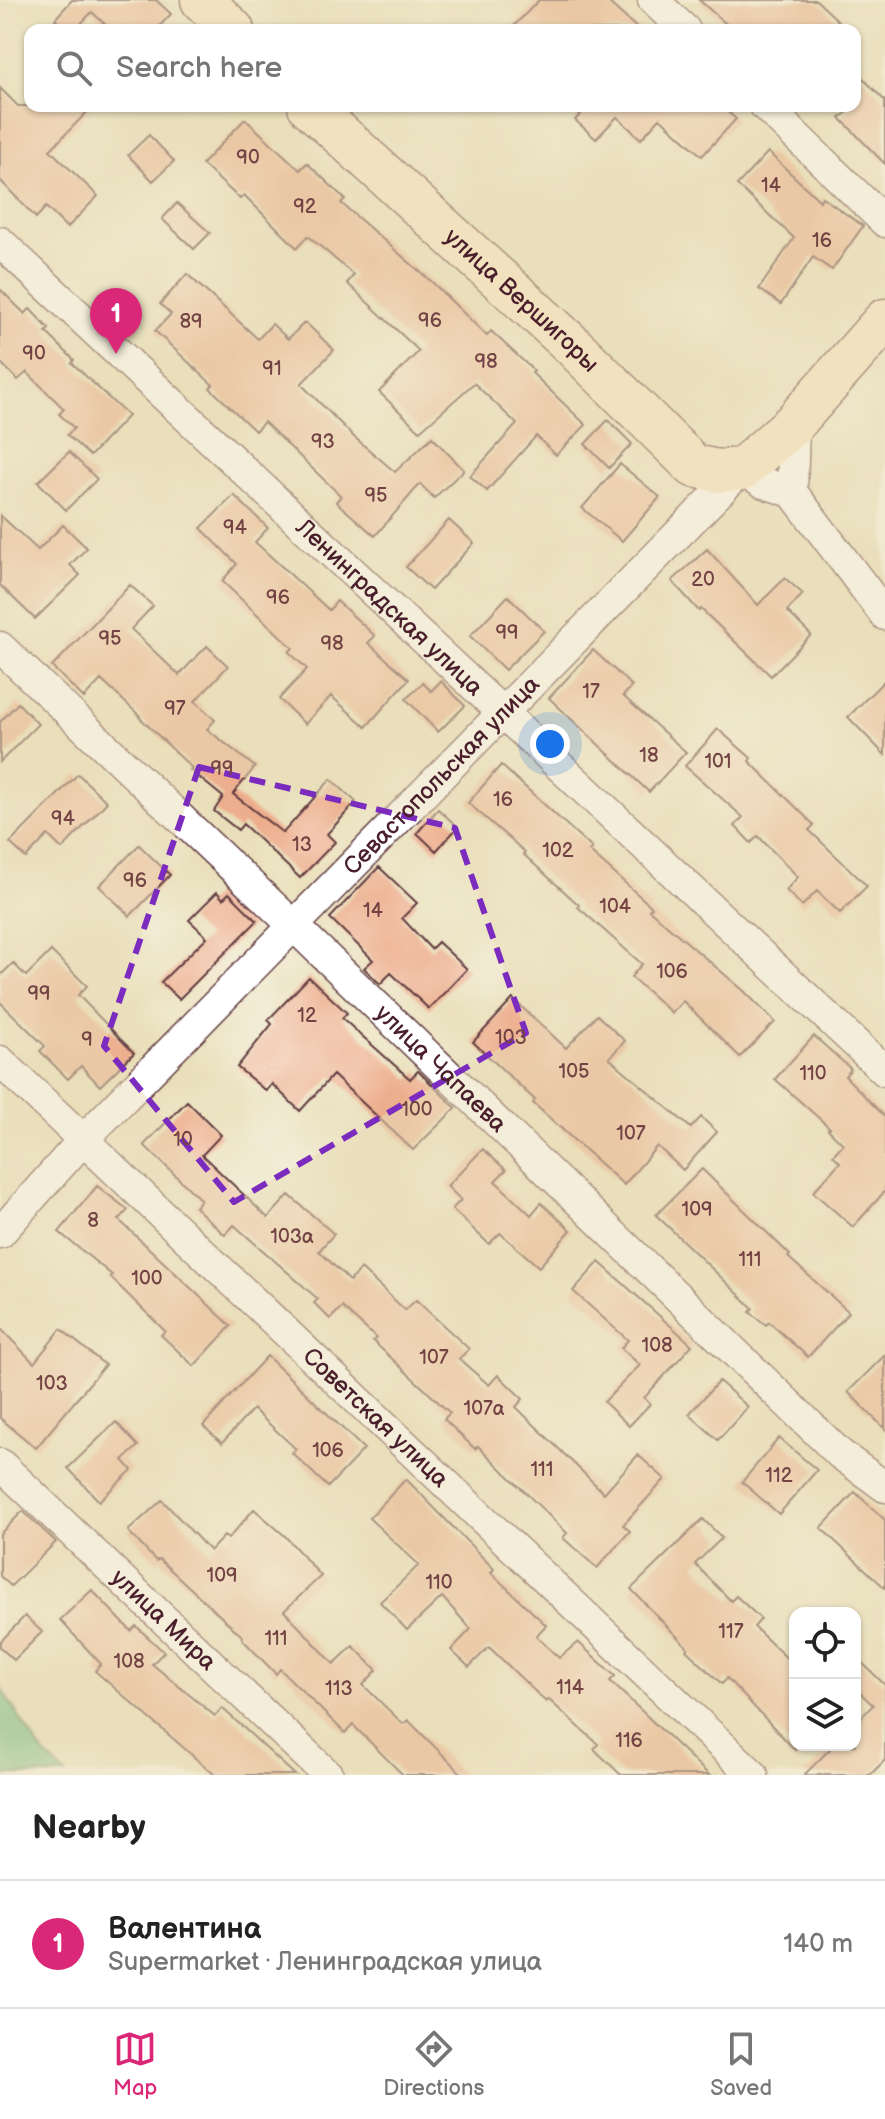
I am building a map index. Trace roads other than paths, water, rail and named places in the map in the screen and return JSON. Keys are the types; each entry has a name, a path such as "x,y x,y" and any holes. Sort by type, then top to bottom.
{"street":[{"path":"202,0 227,24"},
{"path":"653,0 679,24"},
{"name":"улица Вершигоры","path":"316,112 572,345 694,466 718,471 742,469"},
{"path":"771,112 885,222"},
{"name":"Ленинградская улица","path":"0,242 885,1071"},
{"name":"Севастопольская улица","path":"0,1233 83,1140 293,925 742,469 794,423 885,320"},
{"path":"792,492 794,423"},
{"path":"742,469 764,483 792,492 885,615"},
{"name":"улица Чапаева","path":"0,647 293,925 840,1454 885,1487"},
{"name":"Советская улица","path":"0,1061 753,1775"},
{"name":"улица Мира","path":"0,1464 328,1775"}],"place":[{"name":"Валентина","path":"116,354"}]}
